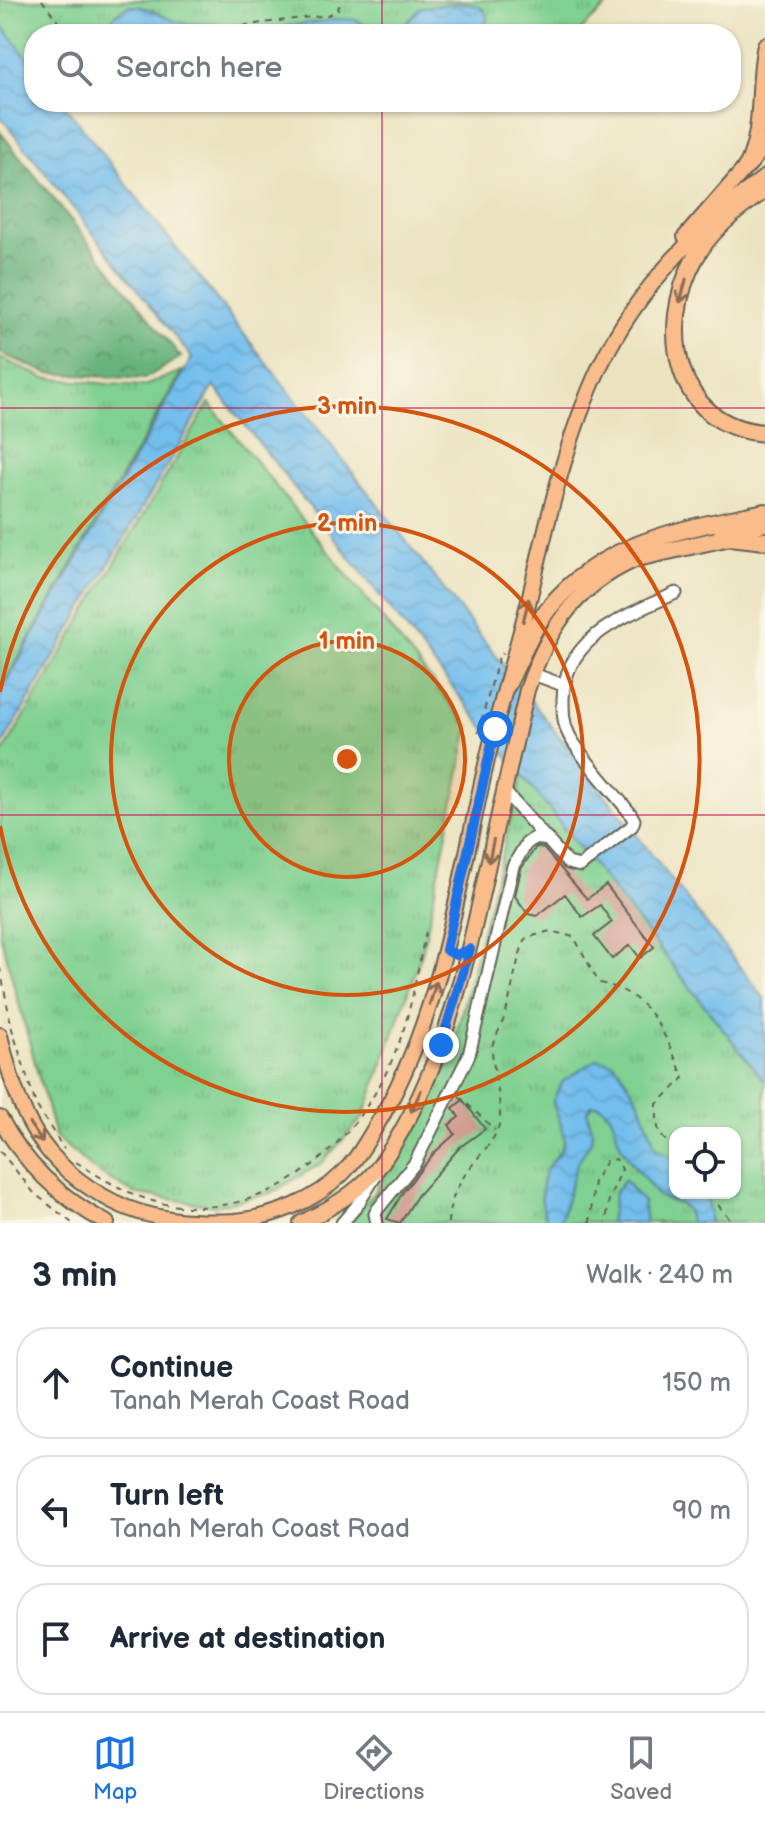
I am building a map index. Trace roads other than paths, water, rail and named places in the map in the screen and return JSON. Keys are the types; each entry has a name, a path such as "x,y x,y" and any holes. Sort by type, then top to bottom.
{"highway":[{"path":"746,167 765,144"},
{"path":"765,190 732,215 695,258 685,284 676,337 677,360 686,383 700,404 720,422 745,432 765,433"},
{"path":"507,685 541,619 585,572 603,560 655,537 765,512"},
{"path":"637,558 730,537 765,541"}],"main road":[{"path":"0,1035 11,1083 36,1136 80,1182 117,1204 160,1219 193,1223 226,1222 276,1213 332,1182 362,1151 396,1092 421,1034 446,950 489,750 554,496 576,428 602,363 649,286 688,233 746,167 757,141 765,45"},
{"path":"649,286 732,203 765,177"},
{"path":"310,1221 352,1192 382,1163 416,1104 436,1056 470,949 527,690 552,629 571,605 608,573 637,558 676,545 765,524"},
{"path":"446,950 456,955 470,949"},
{"path":"0,1118 31,1167 82,1210 107,1223"}],"lane":[{"path":"504,791 568,863 580,866 632,826 634,820 630,813 570,736 563,716 563,685 577,654 592,637 610,623 676,593"},
{"path":"533,674 563,685"},
{"path":"377,1223 377,1210 415,1163 469,1055 513,866 526,844 534,838 550,841"},
{"path":"342,1223 363,1197 382,1163"},
{"path":"276,1213 296,1212 310,1221 318,1201 332,1182"}],"water":[{"path":"460,3 474,5 484,10 487,20 485,24 406,24 421,7"},
{"path":"136,6 183,23 214,24 111,24 120,11"},
{"path":"340,19 356,20 363,24 302,24"},
{"path":"0,23 24,53 24,112 70,112 765,999 765,1082 214,386 0,749 0,693 192,358 0,116"},
{"path":"597,1059 613,1063 640,1103 656,1148 669,1156 669,1199 708,1199 710,1223 690,1223 686,1208 656,1194 622,1148 609,1113 598,1105 592,1105 587,1111 592,1130 591,1141 577,1164 560,1222 549,1223 542,1203 542,1187 548,1167 564,1143 563,1129 553,1101 562,1082"},
{"path":"624,1180 643,1202 646,1223 610,1223 615,1193"}]}
